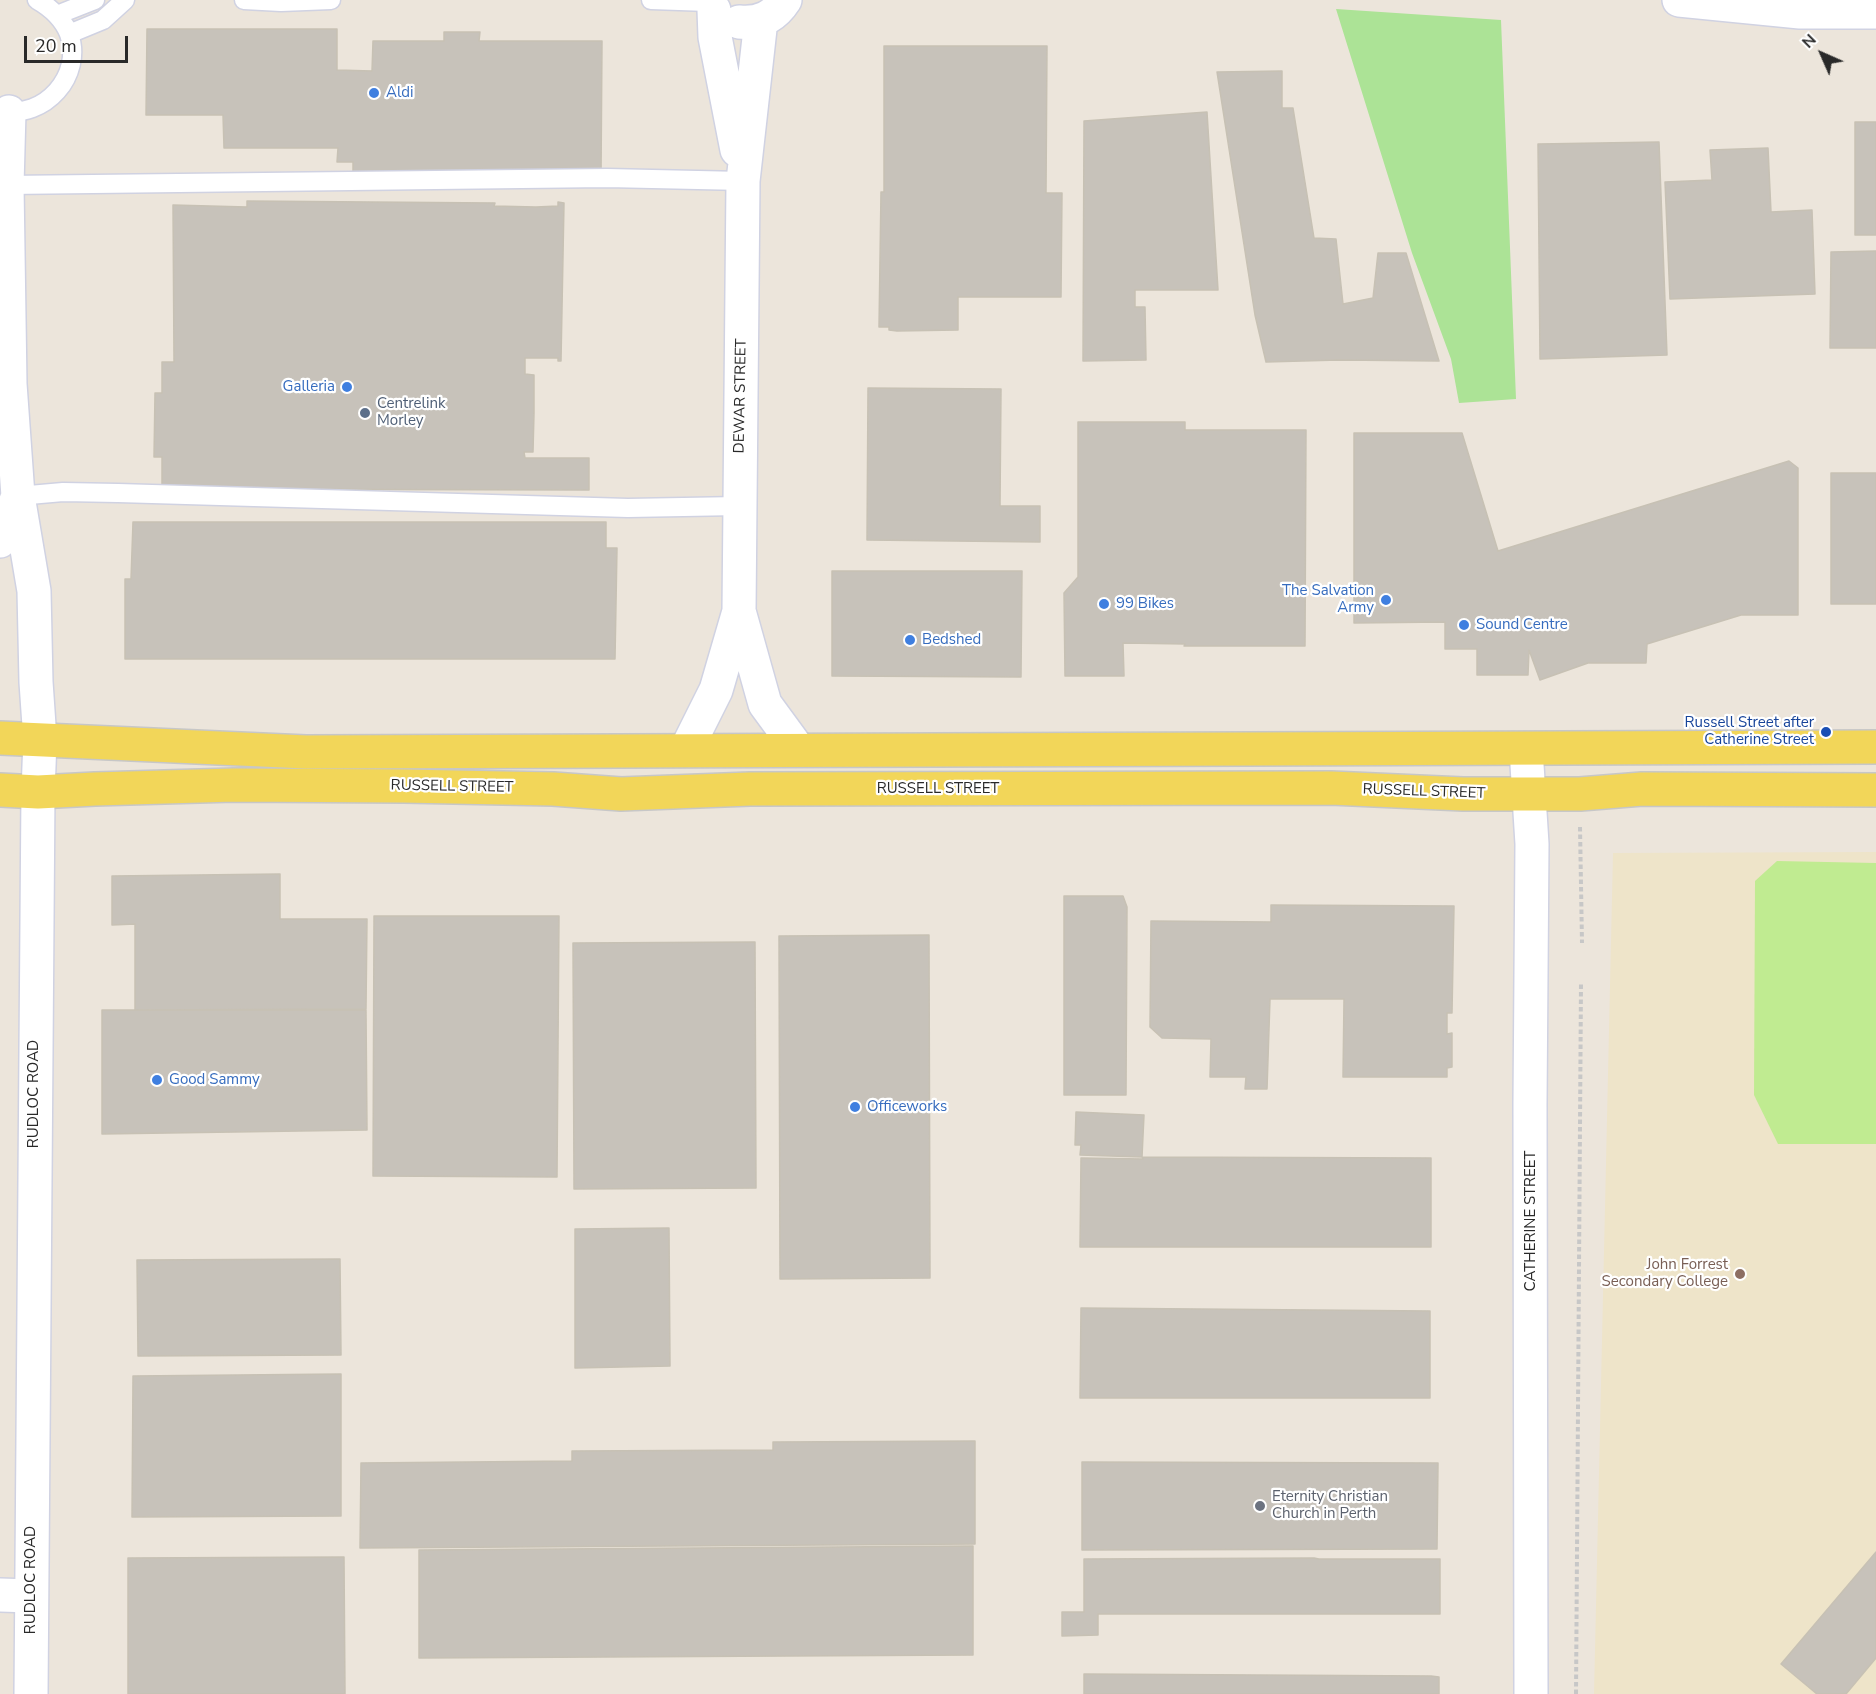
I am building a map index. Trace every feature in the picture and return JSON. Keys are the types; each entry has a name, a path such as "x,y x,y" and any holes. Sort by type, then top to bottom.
{"main road":[{"path":"0,738 306,752 1876,747"},
{"path":"750,750 750,789"},
{"name":"RUSSELL STREET","path":"0,790 38,792 234,785 553,789 621,794 750,789 1331,788 1463,794 1580,794 1642,789 1876,790"}],"street":[{"path":"1679,0 1800,12 1876,12"},
{"path":"710,4 724,18 736,22 749,23 773,10"},
{"name":"DEWAR STREET","path":"710,4 743,181"},
{"name":"DEWAR STREET","path":"773,10 743,181 739,611 765,704 798,749"},
{"name":"RUDLOC ROAD","path":"4,111 10,384 18,496 34,591 40,740 15,1595 31,1694"},
{"name":"RUDLOC ROAD","path":"0,541 18,496"},
{"name":"DEWAR STREET","path":"686,750 716,690 739,611"},
{"name":"CATHERINE STREET","path":"1526,749 1532,844 1530,1093 1532,1694"}],"lane":[{"path":"4,111 32,109 52,98 66,79 72,57 69,34 57,15 37,0"},
{"path":"57,15 95,0"},
{"path":"69,34 103,20 125,0"},
{"path":"244,0 281,2 331,0"},
{"path":"651,0 710,4"},
{"path":"7,185 607,178 743,181"},
{"path":"18,496 63,492 628,508 739,506"}],"path":[{"path":"1580,819 1582,943"},
{"path":"1576,1694 1581,983"}],"shaded area":[{"name":"John Forrest Secondary College","path":"1876,852 1876,1694 1594,1694 1613,853"}],"green space":[{"path":"1336,9 1501,20 1516,399 1459,403 1451,359 1412,253"},
{"path":"1777,861 1876,863 1876,1144 1778,1144 1754,1095 1755,881"}],"building":[{"name":"Aldi","path":"147,29 337,29 337,70 372,71 373,41 444,41 444,32 480,32 479,41 602,41 601,178 353,179 353,162 337,162 338,148 224,148 223,115 146,115"},
{"path":"884,46 1047,46 1046,193 1062,193 1061,297 958,297 958,330 897,331 889,330 889,327 879,327 881,192 884,192"},
{"path":"1282,71 1282,108 1293,108 1314,238 1336,239 1343,304 1373,298 1378,253 1406,253 1439,361 1266,362 1255,315 1217,72"},
{"path":"1207,112 1218,290 1135,290 1135,307 1145,307 1146,360 1083,361 1084,121"},
{"path":"1855,122 1876,122 1876,235 1855,235"},
{"path":"1659,142 1667,355 1540,359 1538,144"},
{"path":"1768,148 1771,212 1812,210 1815,294 1670,299 1665,182 1712,180 1710,150"},
{"path":"247,201 495,203 494,206 536,207 558,206 558,202 564,203 561,361 558,361 558,358 525,358 525,374 534,375 534,413 533,452 524,452 525,458 589,458 589,490 162,489 162,457 154,457 155,393 162,393 162,362 174,362 173,205 247,207"},
{"path":"1876,251 1876,348 1830,348 1831,252"},
{"path":"868,388 1001,389 1000,506 1040,506 1040,542 867,540"},
{"path":"1078,422 1185,422 1185,430 1306,430 1305,646 1184,646 1185,644 1123,643 1124,676 1065,676 1064,593 1078,577"},
{"path":"1354,433 1462,433 1498,551 1789,461 1798,468 1798,615 1741,615 1647,644 1646,663 1588,663 1540,680 1529,650 1528,675 1477,675 1477,649 1445,649 1445,622 1354,623"},
{"path":"1831,473 1876,473 1876,604 1831,604"},
{"path":"133,522 606,522 606,548 617,548 615,659 125,659 125,579 131,579"},
{"path":"832,571 1022,571 1021,677 832,676"},
{"path":"280,874 280,919 367,919 366,1009 135,1010 135,924 112,925 112,876"},
{"path":"1064,896 1123,896 1127,907 1126,1095 1064,1095"},
{"path":"1271,905 1454,906 1452,1013 1447,1013 1447,1034 1452,1033 1452,1067 1447,1068 1447,1077 1343,1077 1344,999 1270,999 1267,1089 1245,1089 1246,1077 1210,1077 1211,1039 1162,1038 1150,1027 1151,921 1271,922"},
{"path":"374,916 559,916 557,1177 373,1176"},
{"name":"Officeworks","path":"929,935 930,1278 780,1279 779,936"},
{"path":"755,942 756,1188 574,1189 573,943"},
{"path":"102,1010 366,1010 367,1130 102,1134"},
{"path":"1076,1112 1144,1115 1142,1157 1080,1155 1081,1145 1075,1145"},
{"path":"1142,1157 1431,1158 1431,1247 1080,1247 1081,1158 1143,1159"},
{"path":"669,1228 670,1366 575,1368 575,1229"},
{"path":"340,1259 341,1355 138,1356 137,1260"},
{"path":"1081,1308 1430,1311 1430,1398 1080,1398"},
{"path":"341,1374 341,1516 132,1517 133,1376"},
{"path":"975,1441 975,1544 360,1548 361,1463 572,1461 572,1451 773,1450 773,1442"},
{"name":"Eternity Christian Church in Perth","path":"1082,1462 1438,1463 1437,1549 1082,1550"},
{"path":"973,1546 973,1655 419,1658 419,1550"},
{"path":"1876,1552 1876,1658 1846,1694 1817,1694 1781,1664"},
{"path":"344,1557 345,1694 128,1694 128,1558"},
{"path":"1084,1559 1440,1559 1440,1614 1098,1614 1098,1635 1062,1636 1062,1612 1084,1612"},
{"path":"1084,1674 1431,1676 1439,1677 1439,1694 1084,1694"}],"place":[{"name":"Aldi","path":"374,93"},
{"name":"Galleria","path":"347,387"},
{"name":"Centrelink Morley","path":"365,413"},
{"name":"The Salvation Army","path":"1386,600"},
{"name":"99 Bikes","path":"1104,604"},
{"name":"Sound Centre","path":"1464,625"},
{"name":"Bedshed","path":"910,640"},
{"name":"Russell Street after Catherine Street","path":"1826,732"},
{"name":"Good Sammy","path":"157,1080"},
{"name":"Officeworks","path":"855,1107"},
{"name":"John Forrest Secondary College","path":"1740,1274"},
{"name":"Eternity Christian Church in Perth","path":"1260,1506"}]}
